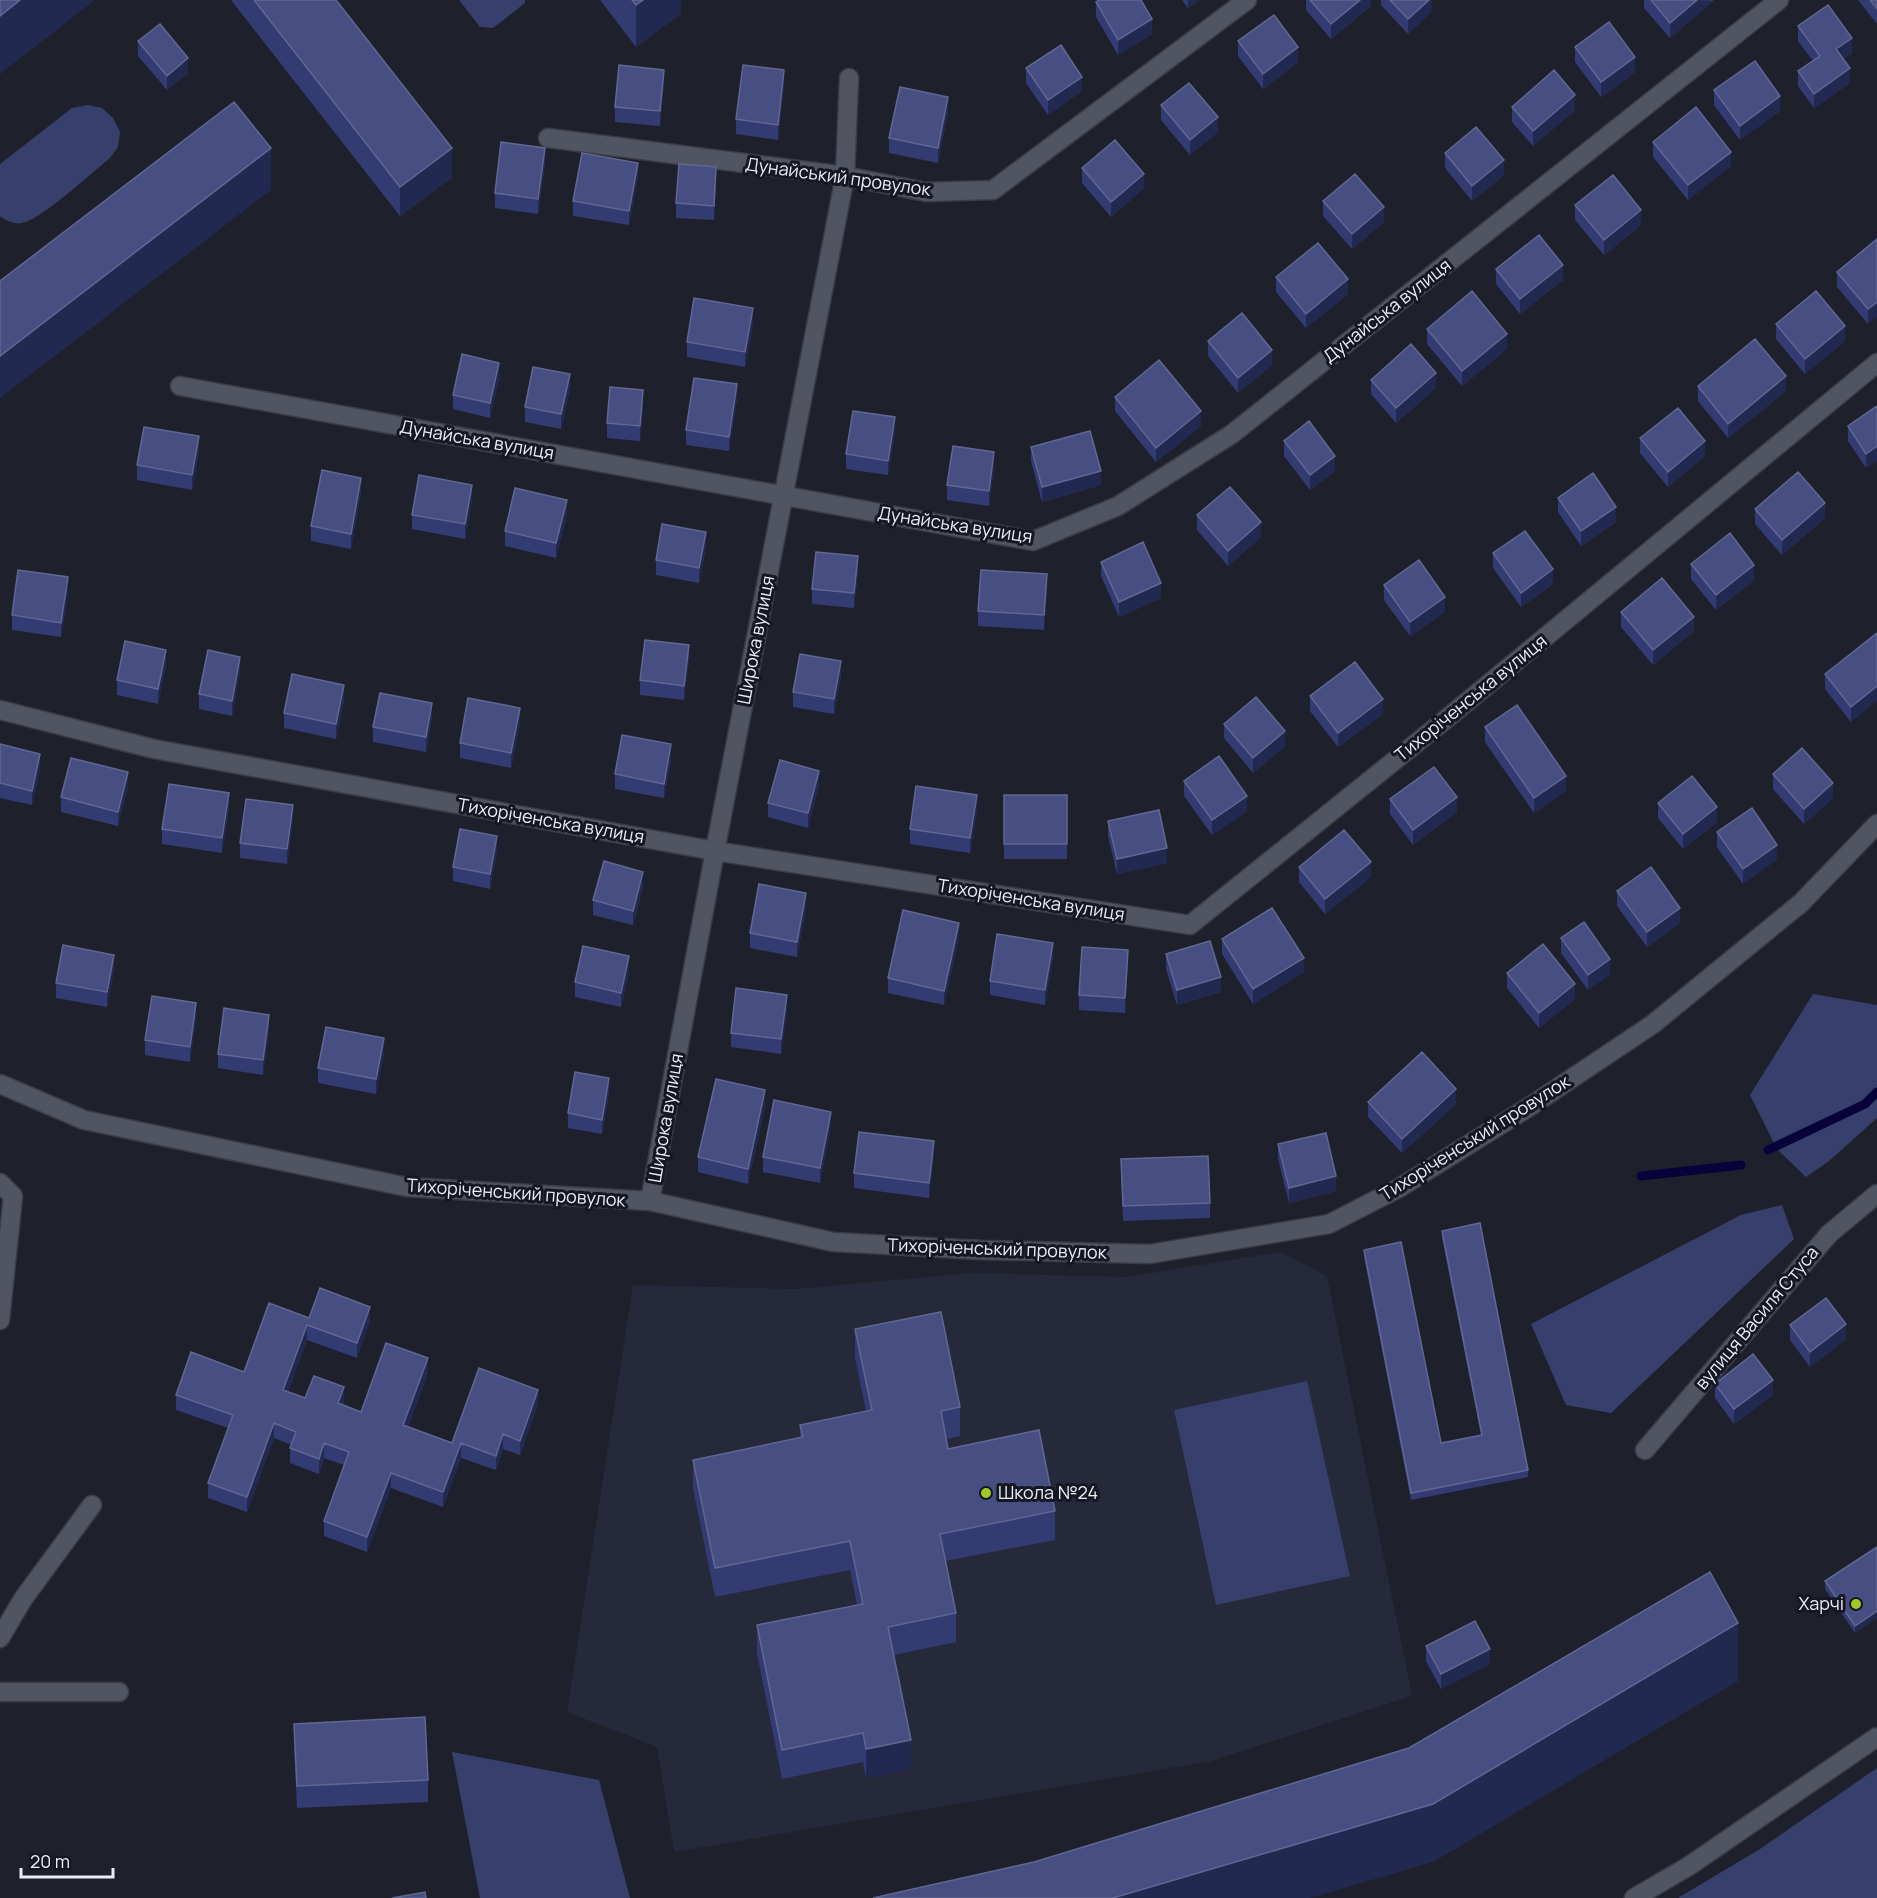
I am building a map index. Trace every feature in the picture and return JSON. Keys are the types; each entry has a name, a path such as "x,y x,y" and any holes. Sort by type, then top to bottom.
{"street":[{"name":"Дунайський провулок","path":"548,138 845,176 926,192 993,190 1247,0"},
{"name":"Дунайська вулиця","path":"180,386 1033,541 1118,506 1232,435 1779,0"},
{"name":"Широка вулиця","path":"651,1202 715,851 845,176 849,78"},
{"name":"Тихоріченська вулиця","path":"0,710 154,749 715,851 1190,925 1454,713 1877,363"},
{"name":"Тихоріченський провулок","path":"0,1084 84,1120 407,1187 651,1202 833,1242 981,1250 1150,1254 1329,1224 1399,1188 1528,1107 1653,1024 1801,903 1877,824"},
{"path":"0,1183 13,1196 0,1320"},
{"name":"вулиця Василя Стуса","path":"1645,1450 1829,1234 1877,1194"},
{"path":"0,1638 23,1599 92,1505"},
{"path":"0,1692 119,1692"},
{"path":"1634,1898 1689,1866 1877,1737"}],"shaded area":[{"path":"459,0 525,0 525,3 493,28 480,27"},
{"path":"88,105 102,108 113,118 120,132 118,147 109,159 53,205 30,220 16,223 0,216 0,164 72,108"},
{"path":"1813,994 1877,1005 1877,1118 1829,1161 1806,1177 1777,1149 1750,1095"},
{"path":"1782,1205 1794,1239 1611,1413 1566,1405 1531,1324 1741,1215"},
{"name":"Школа №24","path":"1280,1252 1327,1276 1412,1696 1211,1761 674,1852 657,1747 567,1712 633,1285 796,1289 970,1273 1127,1277"},
{"path":"1307,1381 1350,1576 1216,1605 1174,1410"},
{"path":"452,1752 599,1780 630,1898 480,1898"},
{"path":"1877,1768 1877,1898 1678,1898 1760,1849"}],"building":[{"path":"0,0 20,0 0,16"},
{"path":"254,0 336,0 452,148 400,187"},
{"path":"632,0 643,0 636,5"},
{"path":"1099,0 1141,0 1152,19 1118,40 1096,2"},
{"path":"1310,0 1360,0 1331,24"},
{"path":"1390,0 1429,0 1408,19"},
{"path":"1651,0 1697,0 1670,23"},
{"path":"1870,0 1877,0 1877,9"},
{"path":"1828,5 1852,38 1836,49 1850,68 1814,94 1798,71 1820,56 1798,26"},
{"path":"1274,15 1298,47 1263,74 1238,41"},
{"path":"1609,22 1635,57 1601,82 1575,47"},
{"path":"160,24 188,58 167,76 138,41"},
{"path":"1061,45 1082,77 1048,100 1026,68"},
{"path":"1755,61 1780,96 1740,126 1714,90"},
{"path":"619,65 664,70 660,111 615,107"},
{"path":"743,65 784,70 778,125 736,119"},
{"path":"1554,70 1575,95 1533,131 1512,107"},
{"path":"1189,83 1218,117 1190,140 1161,105"},
{"path":"900,87 948,97 938,148 889,138"},
{"path":"234,102 271,148 0,356 0,281"},
{"path":"1696,107 1731,152 1688,185 1653,142"},
{"path":"1476,127 1504,160 1472,186 1445,153"},
{"path":"1115,140 1144,174 1111,202 1082,168"},
{"path":"501,142 545,148 538,199 495,193"},
{"path":"582,153 638,163 629,211 573,201"},
{"path":"679,164 716,167 714,206 676,203"},
{"path":"1355,174 1384,207 1352,234 1323,201"},
{"path":"1613,175 1641,210 1604,240 1575,205"},
{"path":"1539,235 1563,265 1520,299 1496,269"},
{"path":"1877,239 1877,302 1868,309 1837,272"},
{"path":"1318,243 1348,279 1306,314 1276,277"},
{"path":"1472,291 1507,334 1462,371 1427,329"},
{"path":"1816,291 1845,326 1805,359 1776,324"},
{"path":"694,298 753,308 745,352 687,342"},
{"path":"1242,313 1272,350 1238,378 1208,341"},
{"path":"1755,339 1786,376 1728,424 1698,386"},
{"path":"1411,344 1436,373 1396,408 1371,380"},
{"path":"462,354 499,363 490,403 453,395"},
{"path":"1159,360 1201,411 1156,448 1115,397"},
{"path":"533,367 570,374 561,414 525,407"},
{"path":"694,378 737,384 729,437 686,430"},
{"path":"610,387 643,390 640,426 607,423"},
{"path":"1877,406 1877,446 1866,454 1848,426"},
{"path":"1678,408 1705,441 1668,472 1640,438"},
{"path":"853,411 895,417 888,461 846,454"},
{"path":"1309,421 1335,456 1310,475 1284,441"},
{"path":"144,427 199,436 192,475 137,465"},
{"path":"1090,431 1101,471 1042,487 1031,447"},
{"path":"953,446 994,452 989,491 947,485"},
{"path":"322,470 361,478 351,534 311,526"},
{"path":"1798,472 1825,503 1782,540 1755,509"},
{"path":"1593,473 1616,507 1581,531 1558,498"},
{"path":"419,475 472,485 465,524 412,515"},
{"path":"1230,487 1261,522 1228,551 1197,515"},
{"path":"515,488 567,500 556,543 505,531"},
{"path":"662,524 706,532 699,568 656,560"},
{"path":"1525,531 1553,569 1521,593 1493,553"},
{"path":"1730,533 1754,565 1716,595 1691,564"},
{"path":"1143,542 1161,583 1119,602 1101,562"},
{"path":"816,552 858,556 854,593 812,589"},
{"path":"1419,560 1445,597 1410,622 1384,585"},
{"path":"18,570 68,577 61,623 12,615"},
{"path":"981,570 1047,574 1044,615 978,611"},
{"path":"1662,578 1694,617 1653,650 1621,612"},
{"path":"1877,633 1877,686 1851,707 1825,674"},
{"path":"645,640 689,645 684,686 640,680"},
{"path":"125,641 166,650 158,689 117,680"},
{"path":"208,650 240,657 232,701 199,694"},
{"path":"800,654 841,661 834,699 793,692"},
{"path":"1355,662 1383,699 1338,733 1310,696"},
{"path":"292,674 344,685 336,724 284,713"},
{"path":"380,693 432,703 426,737 373,727"},
{"path":"1256,697 1285,731 1253,758 1224,724"},
{"path":"468,698 520,708 511,753 460,743"},
{"path":"1517,705 1566,776 1534,798 1485,727"},
{"path":"622,735 671,744 664,784 615,774"},
{"path":"0,744 40,754 32,791 0,783"},
{"path":"1802,748 1833,783 1804,809 1773,774"},
{"path":"1219,756 1247,796 1212,820 1184,781"},
{"path":"71,758 128,772 118,812 61,797"},
{"path":"780,760 819,771 808,813 768,803"},
{"path":"1434,767 1457,797 1413,830 1390,799"},
{"path":"1692,776 1717,807 1683,834 1658,803"},
{"path":"169,784 229,793 222,838 162,829"},
{"path":"916,786 977,795 970,838 910,829"},
{"path":"1004,795 1067,795 1067,844 1004,844"},
{"path":"246,799 293,805 287,849 240,843"},
{"path":"1752,808 1777,845 1743,869 1717,832"},
{"path":"1159,810 1167,848 1117,859 1108,821"},
{"path":"460,829 497,836 490,874 453,867"},
{"path":"1344,830 1371,862 1325,899 1299,867"},
{"path":"604,861 643,872 633,911 593,900"},
{"path":"1651,867 1680,908 1647,932 1617,891"},
{"path":"759,884 806,893 797,942 750,933"},
{"path":"1272,908 1304,958 1253,989 1222,939"},
{"path":"903,910 959,923 944,991 888,978"},
{"path":"1584,922 1610,959 1588,975 1561,938"},
{"path":"997,934 1053,943 1045,990 990,981"},
{"path":"1210,941 1221,977 1177,990 1166,954"},
{"path":"1543,944 1575,984 1539,1013 1507,973"},
{"path":"63,945 114,955 107,992 56,983"},
{"path":"583,946 629,956 621,993 575,982"},
{"path":"1082,947 1128,950 1125,998 1079,995"},
{"path":"736,988 787,995 781,1039 731,1033"},
{"path":"152,996 196,1003 190,1047 145,1040"},
{"path":"224,1008 269,1015 263,1060 218,1054"},
{"path":"326,1027 384,1038 376,1079 318,1068"},
{"path":"1422,1052 1456,1089 1402,1139 1368,1102"},
{"path":"575,1072 609,1078 602,1120 568,1113"},
{"path":"716,1079 765,1090 748,1169 698,1157"},
{"path":"774,1100 831,1112 820,1168 763,1157"},
{"path":"859,1132 934,1141 929,1183 854,1173"},
{"path":"1326,1133 1336,1176 1289,1188 1278,1144"},
{"path":"1208,1156 1210,1203 1123,1206 1121,1159"},
{"path":"1480,1223 1528,1470 1411,1493 1364,1250 1401,1242 1441,1443 1482,1435 1442,1231"},
{"path":"320,1288 370,1307 357,1343 307,1325 283,1390 305,1398 314,1376 344,1387 338,1403 361,1412 386,1343 428,1358 403,1425 452,1443 479,1368 538,1390 520,1441 503,1434 496,1456 461,1443 443,1492 391,1473 367,1537 324,1521 349,1452 324,1443 319,1459 290,1448 296,1432 274,1423 247,1497 208,1483 233,1415 176,1395 191,1352 244,1372 269,1303 309,1318"},
{"path":"1826,1298 1846,1324 1810,1352 1790,1325"},
{"path":"941,1312 960,1407 941,1411 948,1449 1039,1430 1055,1511 940,1534 956,1613 888,1627 911,1740 866,1749 863,1733 782,1750 757,1625 863,1604 850,1541 715,1568 693,1460 803,1437 800,1425 872,1410 855,1329"},
{"path":"1753,1354 1773,1380 1734,1409 1715,1384"},
{"name":"Харчі","path":"1877,1547 1877,1611 1855,1626 1825,1581"},
{"path":"1710,1572 1738,1623 1433,1804 1113,1898 873,1898 1034,1862 1409,1748"},
{"path":"1475,1621 1490,1649 1441,1674 1426,1646"},
{"path":"425,1717 428,1780 297,1786 294,1724"},
{"path":"425,1892 426,1898 392,1898"}],"waterway":[{"path":"1768,1150 1865,1104 1877,1092"},
{"path":"1641,1176 1741,1165"}],"place":[{"name":"Школа №24","path":"986,1493"},
{"name":"Харчі","path":"1856,1604"}]}
